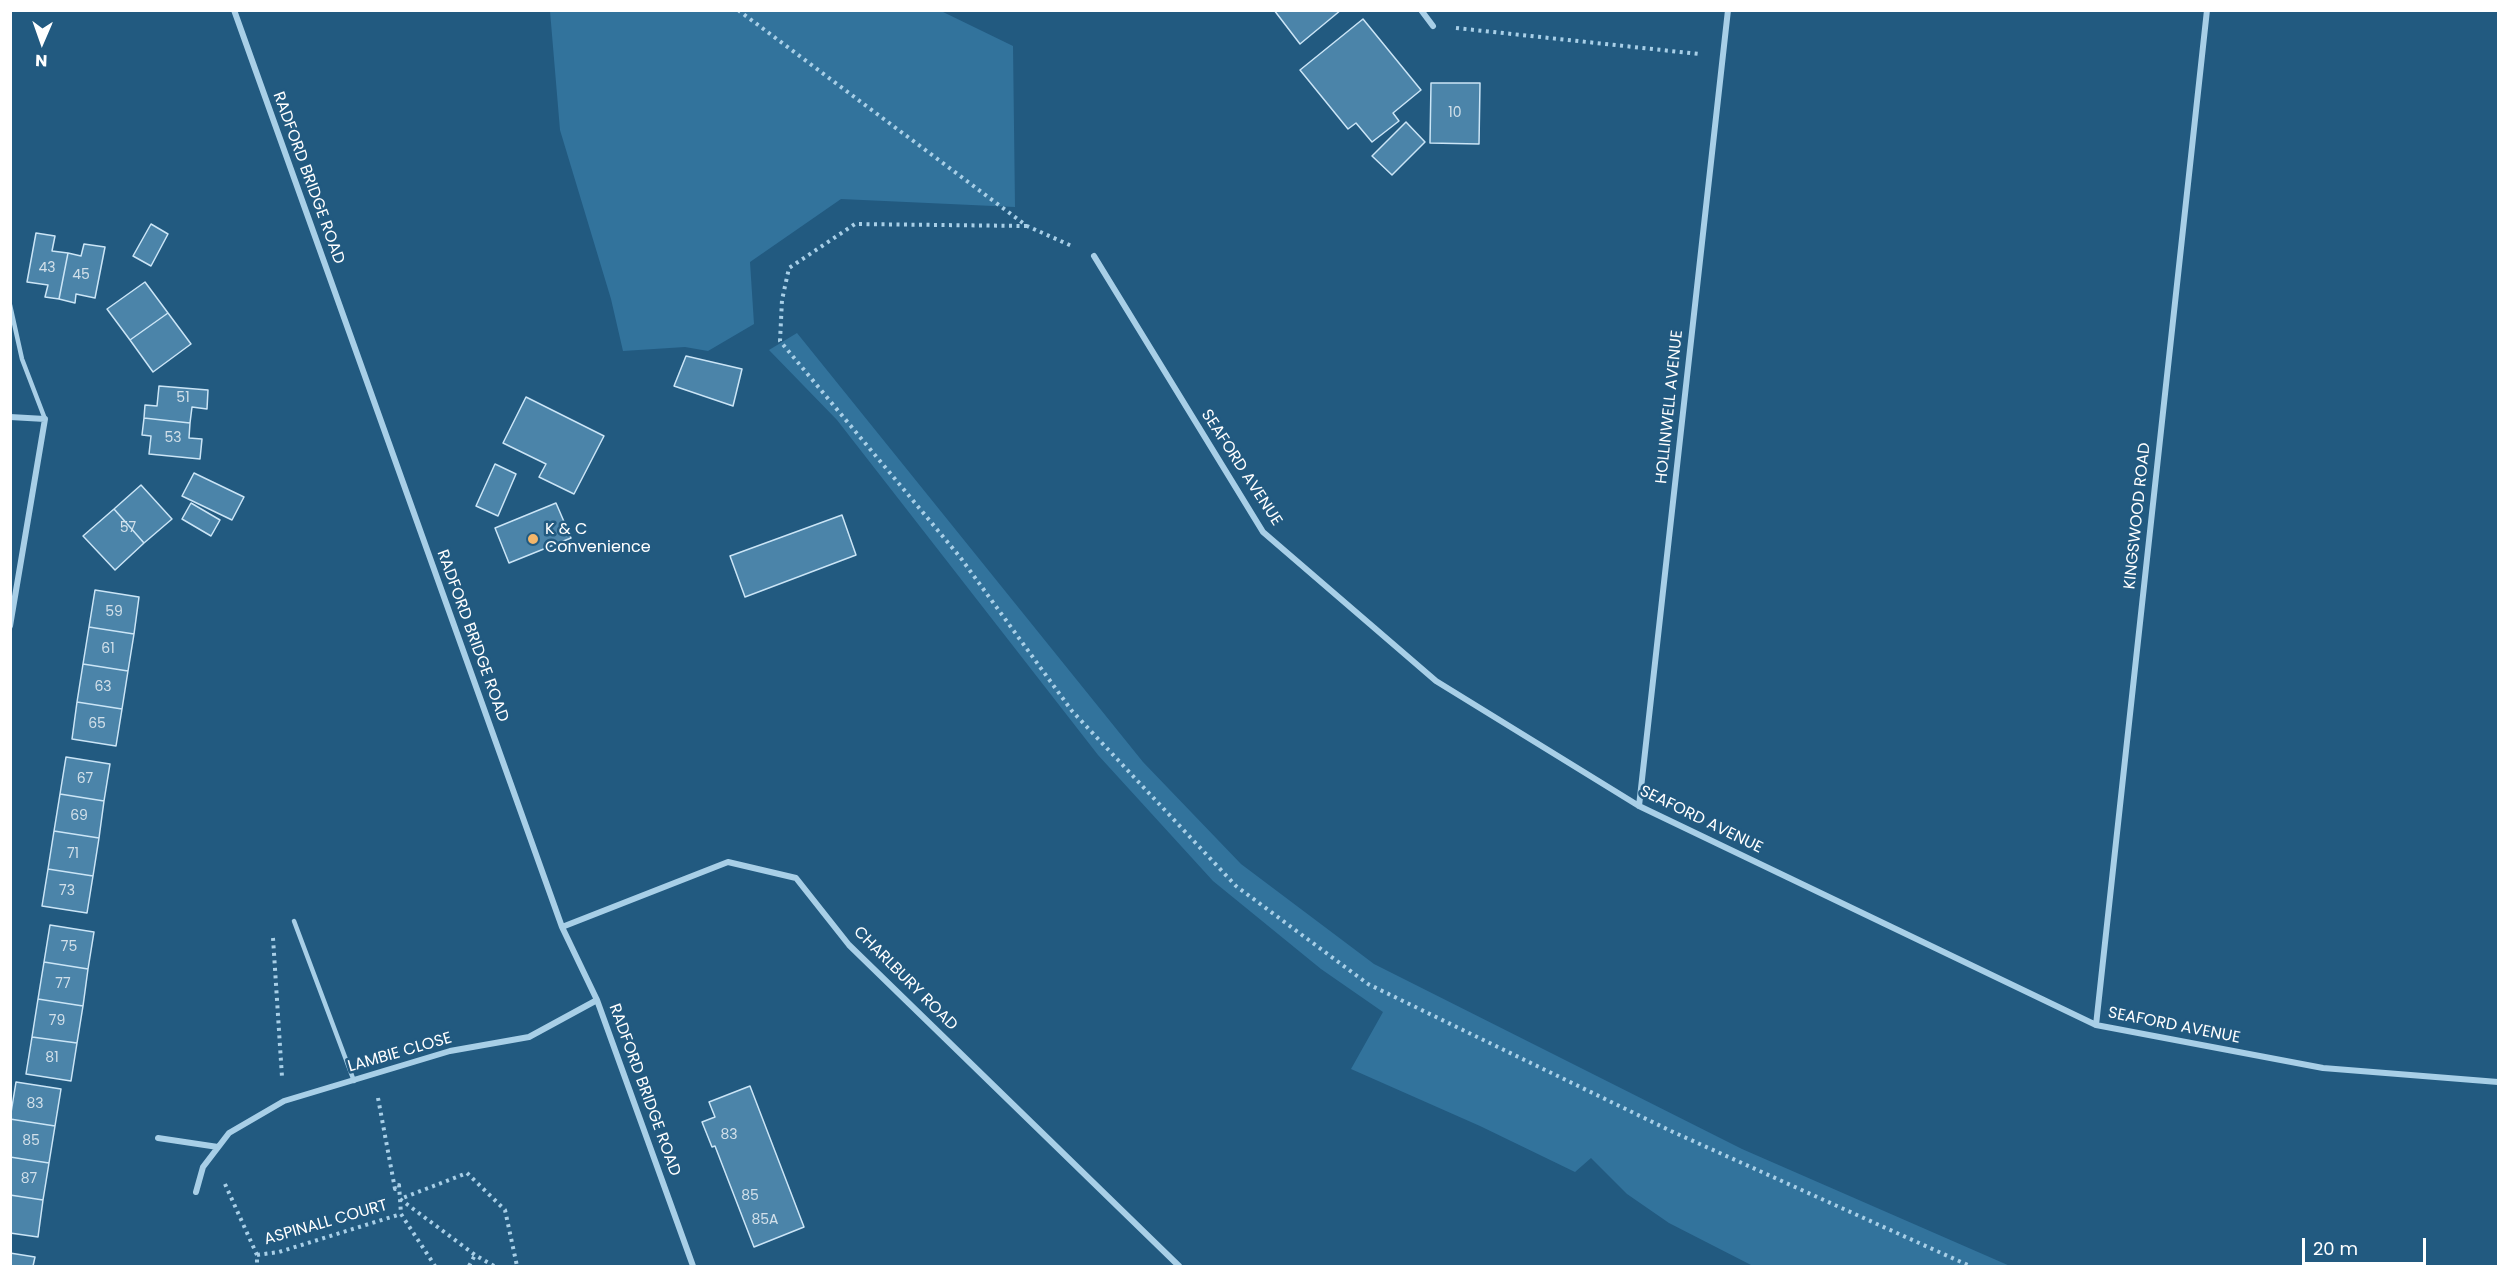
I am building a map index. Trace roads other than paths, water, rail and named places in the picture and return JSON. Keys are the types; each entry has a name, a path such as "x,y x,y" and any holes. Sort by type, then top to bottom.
{"street":[{"name":"RADFORD BRIDGE ROAD","path":"234,10 562,927 597,1000 693,1266"},
{"path":"1421,10 1433,26"},
{"name":"HOLLINWELL AVENUE","path":"1639,806 1728,10"},
{"name":"KINGSWOOD ROAD","path":"2096,1025 2207,10"},
{"name":"SEAFORD AVENUE","path":"1094,255 1263,532 1436,681 1639,806 2096,1025 2323,1068 2499,1082"},
{"path":"10,417 45,419 10,626"},
{"name":"CHARLBURY ROAD","path":"562,927 728,862 796,878 849,945 1179,1266"},
{"name":"LAMBIE CLOSE","path":"196,1192 203,1167 229,1133 284,1101 450,1051 529,1037 597,1000"},
{"path":"158,1138 218,1147"}],"lane":[{"path":"10,305 22,359 45,419"},
{"path":"294,921 354,1081"}],"place":[{"name":"K & C Convenience","path":"533,539"}]}
